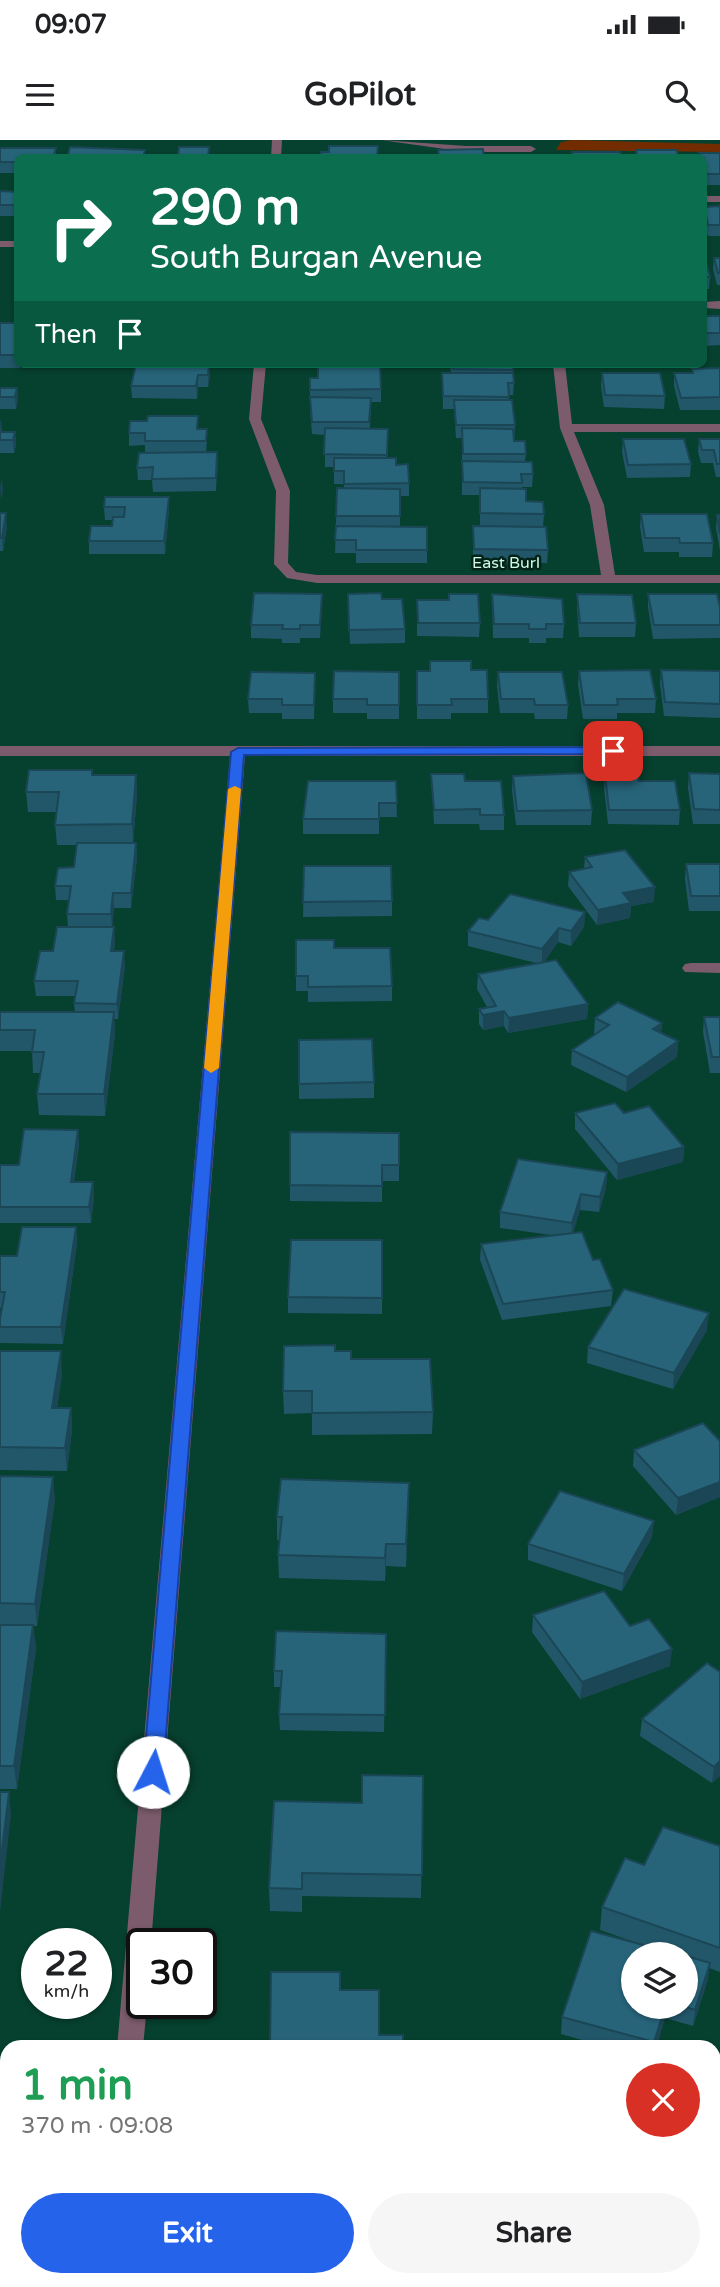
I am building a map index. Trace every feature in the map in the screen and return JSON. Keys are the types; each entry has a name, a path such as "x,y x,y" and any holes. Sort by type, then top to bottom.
{"street":[{"path":"386,140 466,149 531,149"},
{"name":"East Burl","path":"260,368 257,429 283,491 281,564 292,575 317,579 720,579"},
{"path":"559,368 566,428 597,505 609,579"},
{"path":"566,428 720,428"},
{"path":"0,751 720,751"},
{"path":"131,2040 238,752"},
{"path":"691,968 720,968"}],"shaded area":[{"path":"573,140 720,144 720,152 556,150 561,142"}],"building":[{"path":"329,146 378,146 377,154 321,154 329,152"},
{"path":"70,147 145,150 144,154 68,154"},
{"path":"179,147 209,147 208,154 178,154"},
{"path":"0,148 56,148 54,154 14,154 14,162 0,162"},
{"path":"483,149 484,154 438,154 438,150"},
{"path":"636,150 677,150 678,154 636,154"},
{"path":"572,152 621,154 572,154"},
{"path":"720,153 720,174 707,174 707,154 699,154"},
{"path":"0,191 14,192 14,205 0,205"},
{"path":"720,206 720,225 708,225 707,207"},
{"path":"714,258 720,258 720,273 718,273"},
{"path":"707,316 720,316 720,333 707,333"},
{"path":"0,323 14,323 14,355 0,355"},
{"path":"135,368 209,368 208,375 198,375 196,386 131,386"},
{"path":"318,368 380,368 381,389 310,390 310,378 318,378"},
{"path":"513,368 513,370 453,369"},
{"path":"720,368 720,397 681,398 674,373"},
{"path":"442,373 513,373 514,383 508,383 509,397 443,396"},
{"path":"602,373 660,373 665,396 605,395"},
{"path":"0,388 17,388 15,397 0,397"},
{"path":"310,397 371,398 369,422 312,422"},
{"path":"454,400 512,400 515,425 456,425"},
{"path":"148,416 198,416 197,429 207,429 206,441 145,441 145,433 129,433 130,421 147,421"},
{"path":"325,428 388,429 387,455 324,454"},
{"path":"462,428 513,429 514,441 525,441 526,454 463,454"},
{"path":"0,432 15,432 13,440 0,440"},
{"path":"623,439 684,439 691,464 628,465"},
{"path":"699,439 720,439 720,464 717,464 714,450 702,450"},
{"path":"217,452 216,478 152,479 153,467 137,468 139,453"},
{"path":"334,458 396,458 396,465 408,464 409,483 344,484 344,471 334,471"},
{"path":"462,461 532,462 533,474 521,474 522,483 463,482"},
{"path":"337,488 400,489 400,516 336,516"},
{"path":"480,488 526,489 526,501 543,502 544,514 480,513"},
{"path":"105,497 169,497 164,541 89,541 91,526 112,526 113,517 124,517 125,507 104,507"},
{"path":"0,513 6,513 2,538 0,538"},
{"path":"641,514 707,514 713,543 680,543 679,538 645,538"},
{"path":"336,526 427,527 427,550 356,550 356,540 335,540"},
{"path":"473,526 546,527 548,550 474,549"},
{"path":"254,593 322,594 320,625 282,629 283,625 251,625"},
{"path":"381,593 382,599 402,599 405,629 349,630 348,594"},
{"path":"449,594 478,594 480,623 418,623 417,600 449,600"},
{"path":"492,594 562,599 564,624 546,624 546,629 529,629 529,624 494,624"},
{"path":"577,594 632,595 636,623 580,623"},
{"path":"648,594 717,594 720,625 654,625"},
{"path":"430,661 471,661 471,670 487,670 488,699 451,699 452,705 417,705 417,671 430,671"},
{"path":"650,670 656,699 617,699 618,705 584,705 579,671"},
{"path":"661,670 720,671 720,704 665,702"},
{"path":"334,671 399,672 399,705 367,705 367,699 333,699"},
{"path":"251,672 315,673 314,705 282,705 282,699 248,699"},
{"path":"498,672 562,672 568,705 535,705 534,699 501,699"},
{"path":"29,770 92,770 92,775 136,775 132,824 55,825 59,792 26,792"},
{"path":"586,773 592,810 517,811 513,776"},
{"path":"689,773 720,774 720,810 694,809"},
{"path":"431,774 464,774 465,781 501,781 504,815 480,815 480,809 434,810"},
{"path":"605,774 638,774 639,781 675,781 680,810 609,810"},
{"path":"308,781 396,781 397,803 379,803 379,819 303,819"},
{"path":"77,843 136,843 131,893 113,893 111,914 67,914 71,886 55,886 58,868 74,867"},
{"path":"625,850 655,887 623,893 631,903 598,910 569,872 592,867 585,857"},
{"path":"686,864 720,864 720,896 691,896"},
{"path":"304,866 391,866 392,901 303,902"},
{"path":"510,894 585,912 571,931 559,928 542,949 468,931 479,918 488,920"},
{"path":"57,927 114,927 111,951 124,951 117,1004 74,1003 78,981 34,981 40,951 53,951"},
{"path":"296,940 334,940 334,948 390,948 392,986 308,987 308,976 296,976"},
{"path":"556,960 588,1004 509,1018 504,1011 483,1015 479,1009 496,1006 478,974"},
{"path":"618,1002 662,1023 653,1029 678,1041 627,1077 572,1050 609,1025 595,1018"},
{"path":"0,1012 114,1012 104,1094 37,1094 44,1052 32,1052 35,1030 0,1030"},
{"path":"704,1017 720,1017 720,1057 712,1057"},
{"path":"372,1039 374,1082 299,1084 299,1040"},
{"path":"615,1103 624,1113 649,1106 684,1147 618,1164 575,1113"},
{"path":"24,1129 78,1130 71,1182 93,1182 89,1207 0,1207 0,1165 19,1165"},
{"path":"290,1132 399,1133 399,1165 382,1165 382,1186 290,1185"},
{"path":"518,1159 607,1172 600,1197 581,1194 572,1223 500,1212"},
{"path":"22,1227 76,1227 61,1327 0,1327 5,1292 0,1292 0,1256 17,1256"},
{"path":"582,1232 593,1260 600,1259 613,1290 503,1304 481,1244"},
{"path":"291,1240 382,1240 382,1298 288,1297"},
{"path":"624,1289 709,1313 674,1373 588,1347"},
{"path":"335,1345 335,1351 351,1351 351,1359 430,1359 433,1412 312,1413 312,1391 283,1391 284,1346"},
{"path":"0,1351 61,1351 52,1408 71,1408 65,1448 0,1447"},
{"path":"703,1423 720,1441 720,1482 678,1498 634,1450"},
{"path":"0,1476 53,1477 35,1604 0,1603"},
{"path":"281,1479 409,1483 406,1544 386,1544 385,1558 278,1555 282,1517 277,1517"},
{"path":"560,1491 654,1521 624,1574 528,1544"},
{"path":"604,1591 630,1626 649,1619 672,1649 582,1682 533,1615"},
{"path":"0,1625 33,1625 14,1766 0,1766"},
{"path":"276,1631 386,1634 385,1715 279,1714 282,1671 274,1671"},
{"path":"707,1663 720,1672 720,1761 714,1767 642,1719"},
{"path":"362,1775 423,1776 422,1875 302,1873 302,1889 269,1888 274,1801 362,1803"},
{"path":"0,1792 9,1792 0,1867"},
{"path":"663,1827 720,1846 720,1948 602,1907 625,1858 644,1865"},
{"path":"591,1931 632,1942 621,1942 621,2019 661,2019 655,2040 562,2017"},
{"path":"698,1960 710,1963 698,2001"},
{"path":"271,1972 340,1972 340,1990 379,1990 379,2035 403,2035 403,2040 270,2040"}],"slow traffic":[{"path":"211,1068 235,789"}],"route":[{"path":"153,1772 238,752 613,751"}]}
